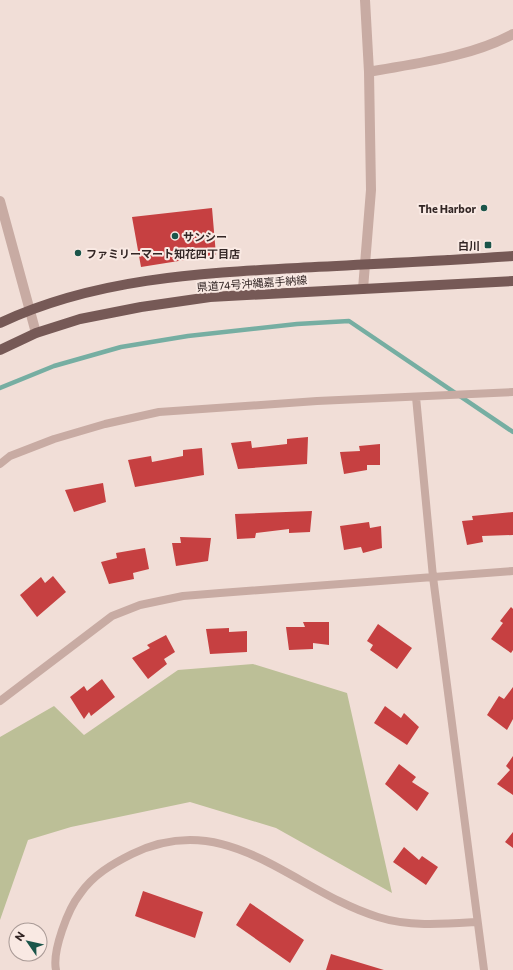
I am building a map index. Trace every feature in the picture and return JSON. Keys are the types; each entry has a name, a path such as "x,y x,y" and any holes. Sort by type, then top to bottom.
{"main road":[{"name":"県道74号沖縄嘉手納線","path":"0,323 30,310 62,299 146,281 209,273 513,256"},
{"name":"県道74号沖縄嘉手納線","path":"0,350 36,333 80,319 141,307 210,297 513,281"}],"street":[{"path":"363,289 371,190 369,72 365,0"},
{"path":"369,72 439,59 492,43 513,34"},
{"path":"0,201 36,333"}],"lane":[{"path":"0,464 10,456 54,439 105,424 158,412 317,400 513,392"},
{"path":"416,397 433,577 484,970"},
{"path":"0,701 112,616 140,605 183,596 212,593 513,571"},
{"path":"56,970 54,963 64,927 74,902 88,882 144,848 170,841 196,841 223,844 250,852 352,908 379,918 401,922 477,922"}],"green space":[{"path":"253,664 347,693 392,893 276,828 190,802 71,827 28,840 0,920 0,737 54,706 84,735 178,670"}],"building":[{"name":"サンシー","path":"212,208 216,255 141,267 132,217"},
{"path":"308,437 307,464 238,469 231,443 251,441 252,448 287,444 287,439"},
{"path":"380,444 380,465 367,465 367,470 344,474 340,452 360,451 359,446"},
{"path":"202,448 204,475 135,487 128,460 151,456 152,462 183,456 183,450"},
{"path":"103,483 106,502 74,512 65,490"},
{"path":"312,511 310,532 289,533 289,529 256,533 255,538 237,539 235,514"},
{"path":"513,512 513,535 482,536 483,542 467,545 462,521 473,520 472,516"},
{"path":"369,522 370,528 381,526 382,548 363,553 361,547 344,550 340,526"},
{"path":"180,537 211,538 208,561 176,566 172,543 181,543"},
{"path":"145,548 149,569 133,573 134,579 109,584 101,562 117,558 116,553"},
{"path":"53,576 66,592 37,617 20,595 41,577 45,583"},
{"path":"511,607 513,609 513,650 511,653 491,639 503,623 500,621"},
{"path":"303,622 329,622 329,645 313,643 313,649 289,650 286,627 305,627"},
{"path":"378,624 412,648 397,669 370,650 373,645 367,641"},
{"path":"229,628 229,632 247,631 247,652 210,654 206,629"},
{"path":"166,635 175,652 164,659 167,664 148,679 132,658 150,648 147,645"},
{"path":"102,679 115,697 91,716 89,712 84,719 70,697 84,686 87,691"},
{"path":"513,687 513,719 507,730 487,715 499,696 504,699"},
{"path":"385,706 401,718 404,713 419,727 407,745 374,723"},
{"path":"513,756 513,795 497,784 510,770 506,766"},
{"path":"399,764 416,777 412,782 429,793 417,811 385,784"},
{"path":"513,832 513,848 505,842"},
{"path":"404,847 419,860 422,856 438,867 426,885 393,862"},
{"path":"143,891 203,912 195,938 135,916"},
{"path":"250,903 304,940 290,963 236,925"},
{"path":"331,954 384,970 326,970"}],"waterway":[{"path":"0,388 54,366 121,347 188,336 297,324 349,321 513,432"}],"place":[{"name":"The Harbor","path":"484,208"},
{"name":"サンシー","path":"175,236"},
{"name":"白川","path":"488,245"},
{"name":"ファミリーマート知花四丁目店","path":"78,253"}]}
